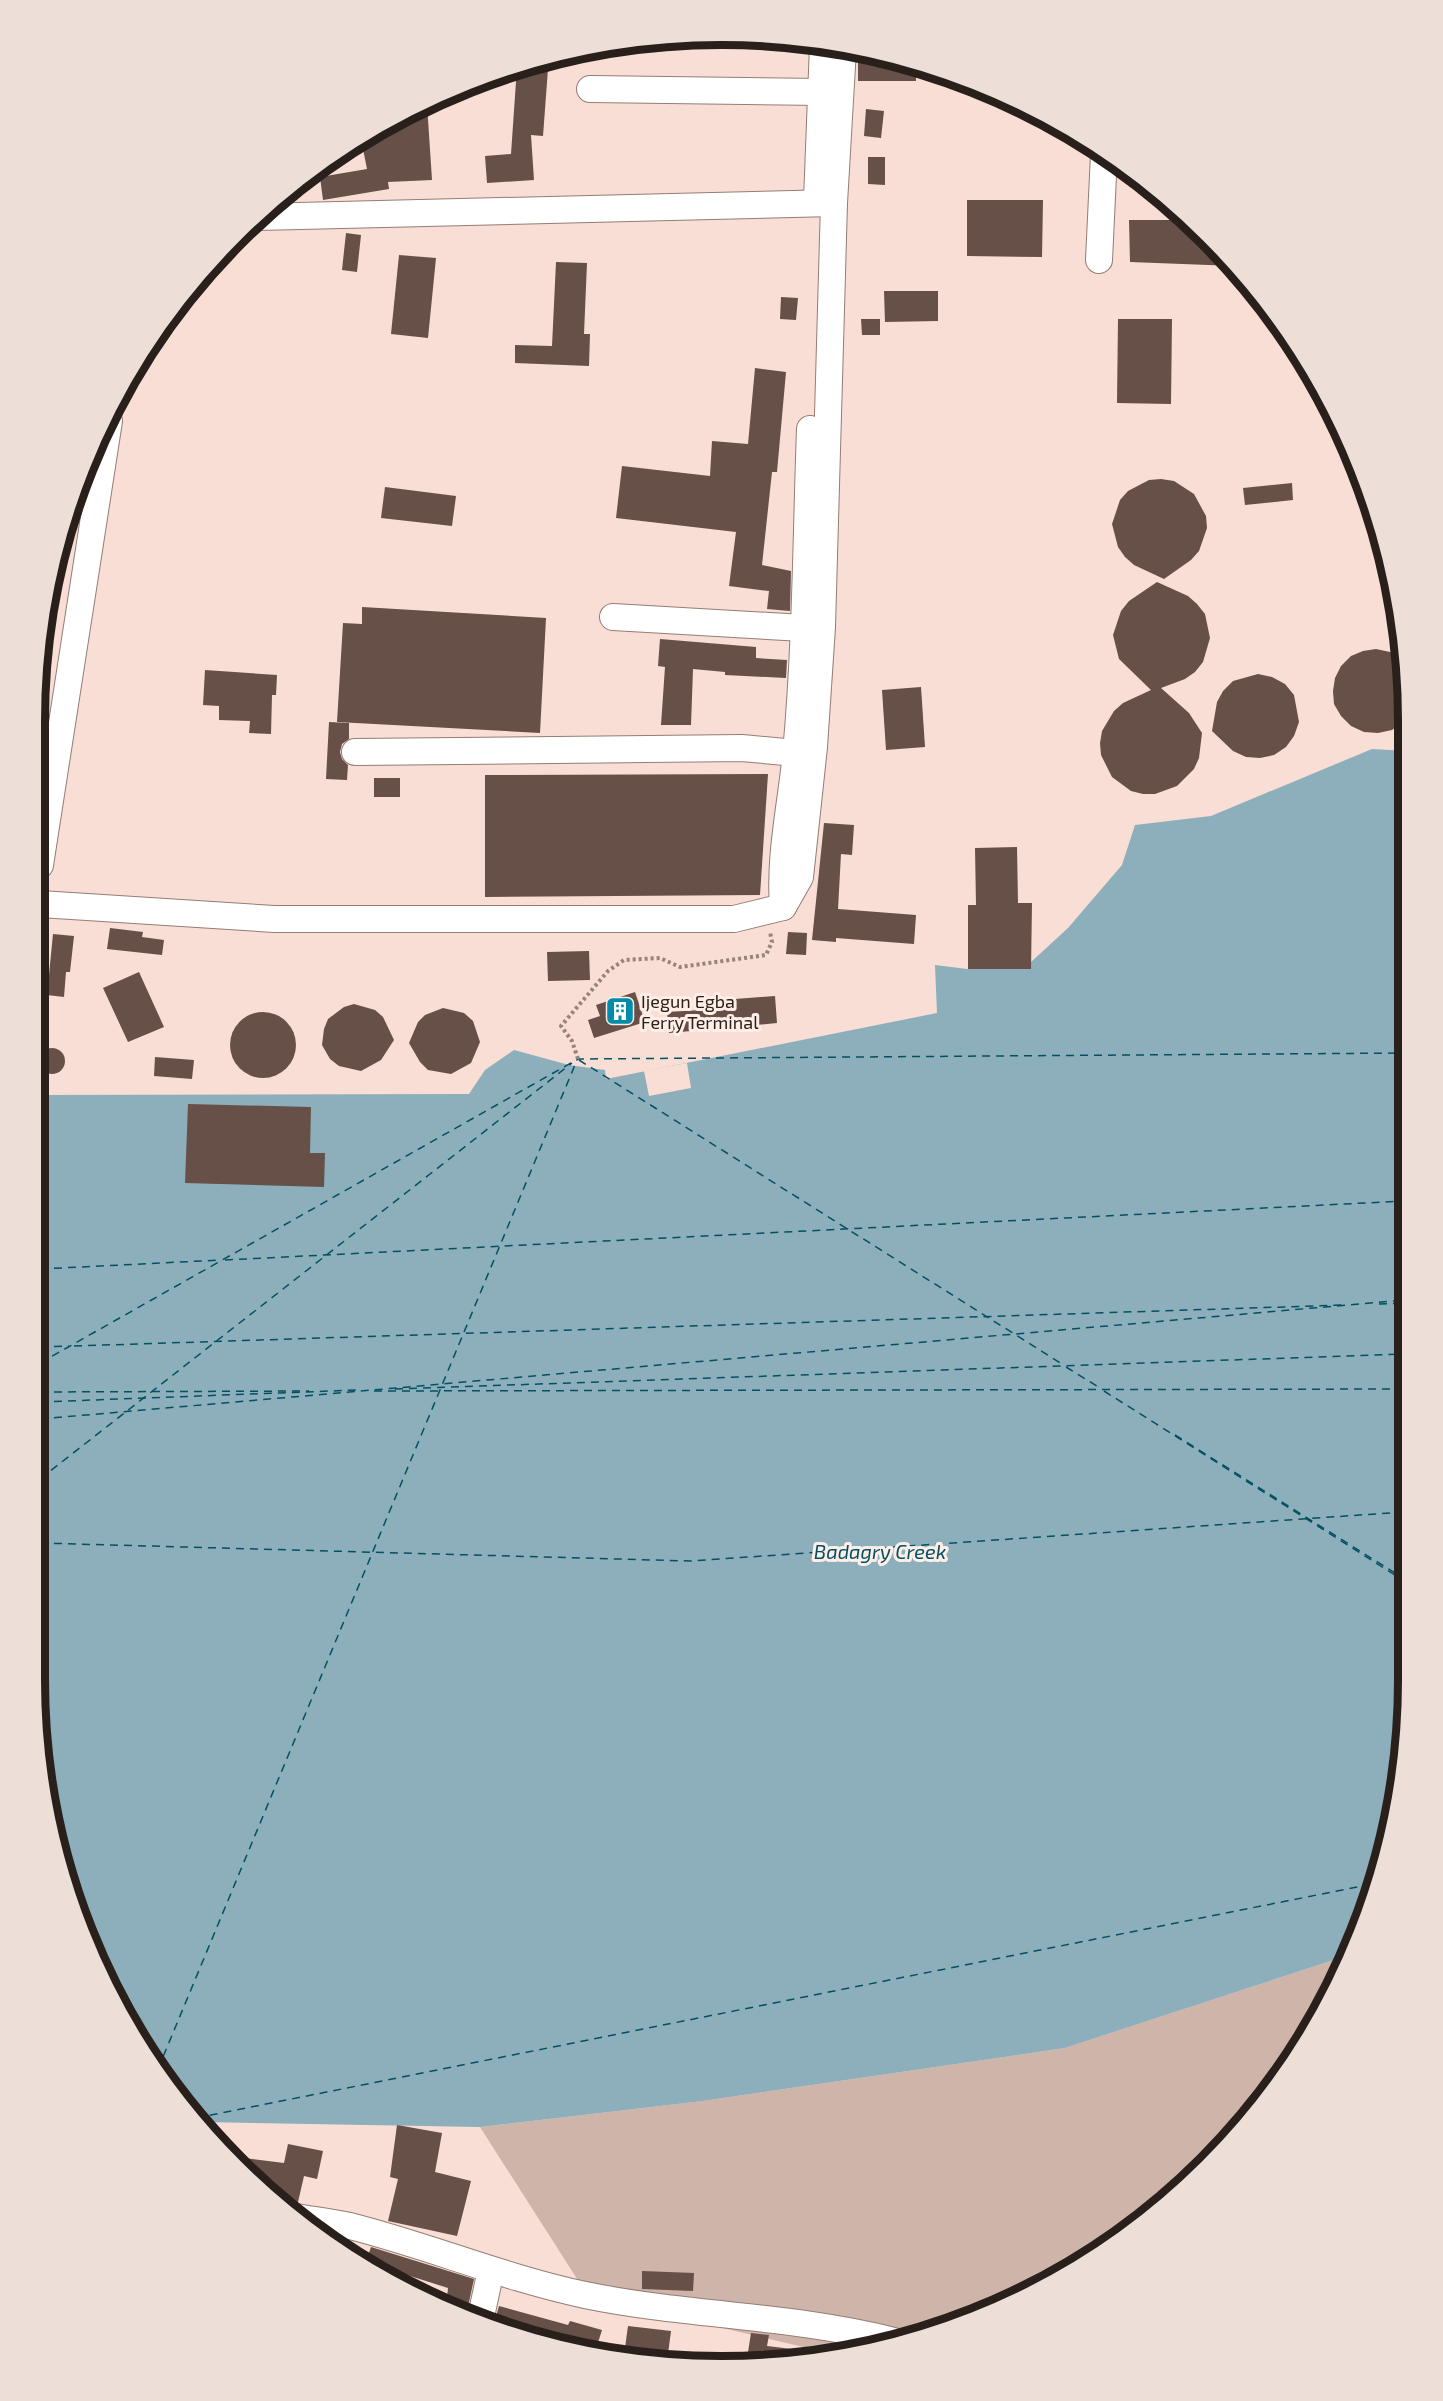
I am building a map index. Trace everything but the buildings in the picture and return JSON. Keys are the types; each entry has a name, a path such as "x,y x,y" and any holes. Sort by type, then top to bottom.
{"street":[{"path":"45,904 274,919 734,919 776,909 800,877 815,735 822,616 826,203 822,92 824,53"},
{"path":"776,909 796,753 826,203 842,56"},
{"path":"590,89 822,92"},
{"path":"1099,260 1104,164"},
{"path":"271,217 826,203"},
{"path":"45,833 106,442"},
{"path":"613,617 803,628"},
{"path":"355,752 742,748 796,753"},
{"path":"316,2220 349,2226 491,2271 595,2296 682,2311 780,2319 878,2337"},
{"path":"482,2312 491,2271"}],"path":[{"path":"578,1059 572,1041 561,1026 608,971 624,960 648,957 660,958 680,967 766,955 772,942 776,909"}],"shaded area":[{"path":"1337,1959 1307,2018 1258,2091 1200,2158 1133,2216 1060,2265 980,2305 897,2333 853,2343 813,2349 588,2296 480,2127 703,2101 1065,2048"}],"water":[{"name":"Badagry Creek","path":"1372,749 1398,750 1397,1724 1385,1811 1375,1855 1362,1897 1337,1959 1065,2048 703,2101 480,2127 210,2122 159,2055 136,2018 96,1938 68,1855 51,1768 46,1724 45,1680 45,1095 469,1094 485,1070 514,1050 569,1065 605,1070 606,1079 937,1013 935,965 967,969 1031,962 1068,928 1122,865 1135,825 1211,816"}],"pier":[{"path":"687,1063 691,1088 649,1096 644,1071"}],"ferry route":[{"path":"45,1360 578,1059 1398,1053"},
{"path":"162,2059 577,1060"},
{"path":"579,1060 1062,1364"},
{"path":"45,1475 572,1063"},
{"path":"225,1260 1398,1201"},
{"path":"45,1269 221,1260"},
{"path":"45,1419 1398,1301"},
{"path":"1379,1304 1398,1303"},
{"path":"74,1346 1344,1305"},
{"path":"45,1347 69,1346"},
{"path":"395,1389 1398,1354"},
{"path":"1066,1367 1100,1388"},
{"path":"374,1391 1398,1389"},
{"path":"45,1402 357,1390"},
{"path":"45,1392 309,1391"},
{"path":"1104,1391 1398,1577"},
{"path":"1175,1435 1398,1575"},
{"path":"45,1543 690,1561 1398,1512"},
{"path":"205,2116 1366,1885"}],"place":[{"name":"Ijegun Egba Ferry Terminal","path":"620,1011"}]}
